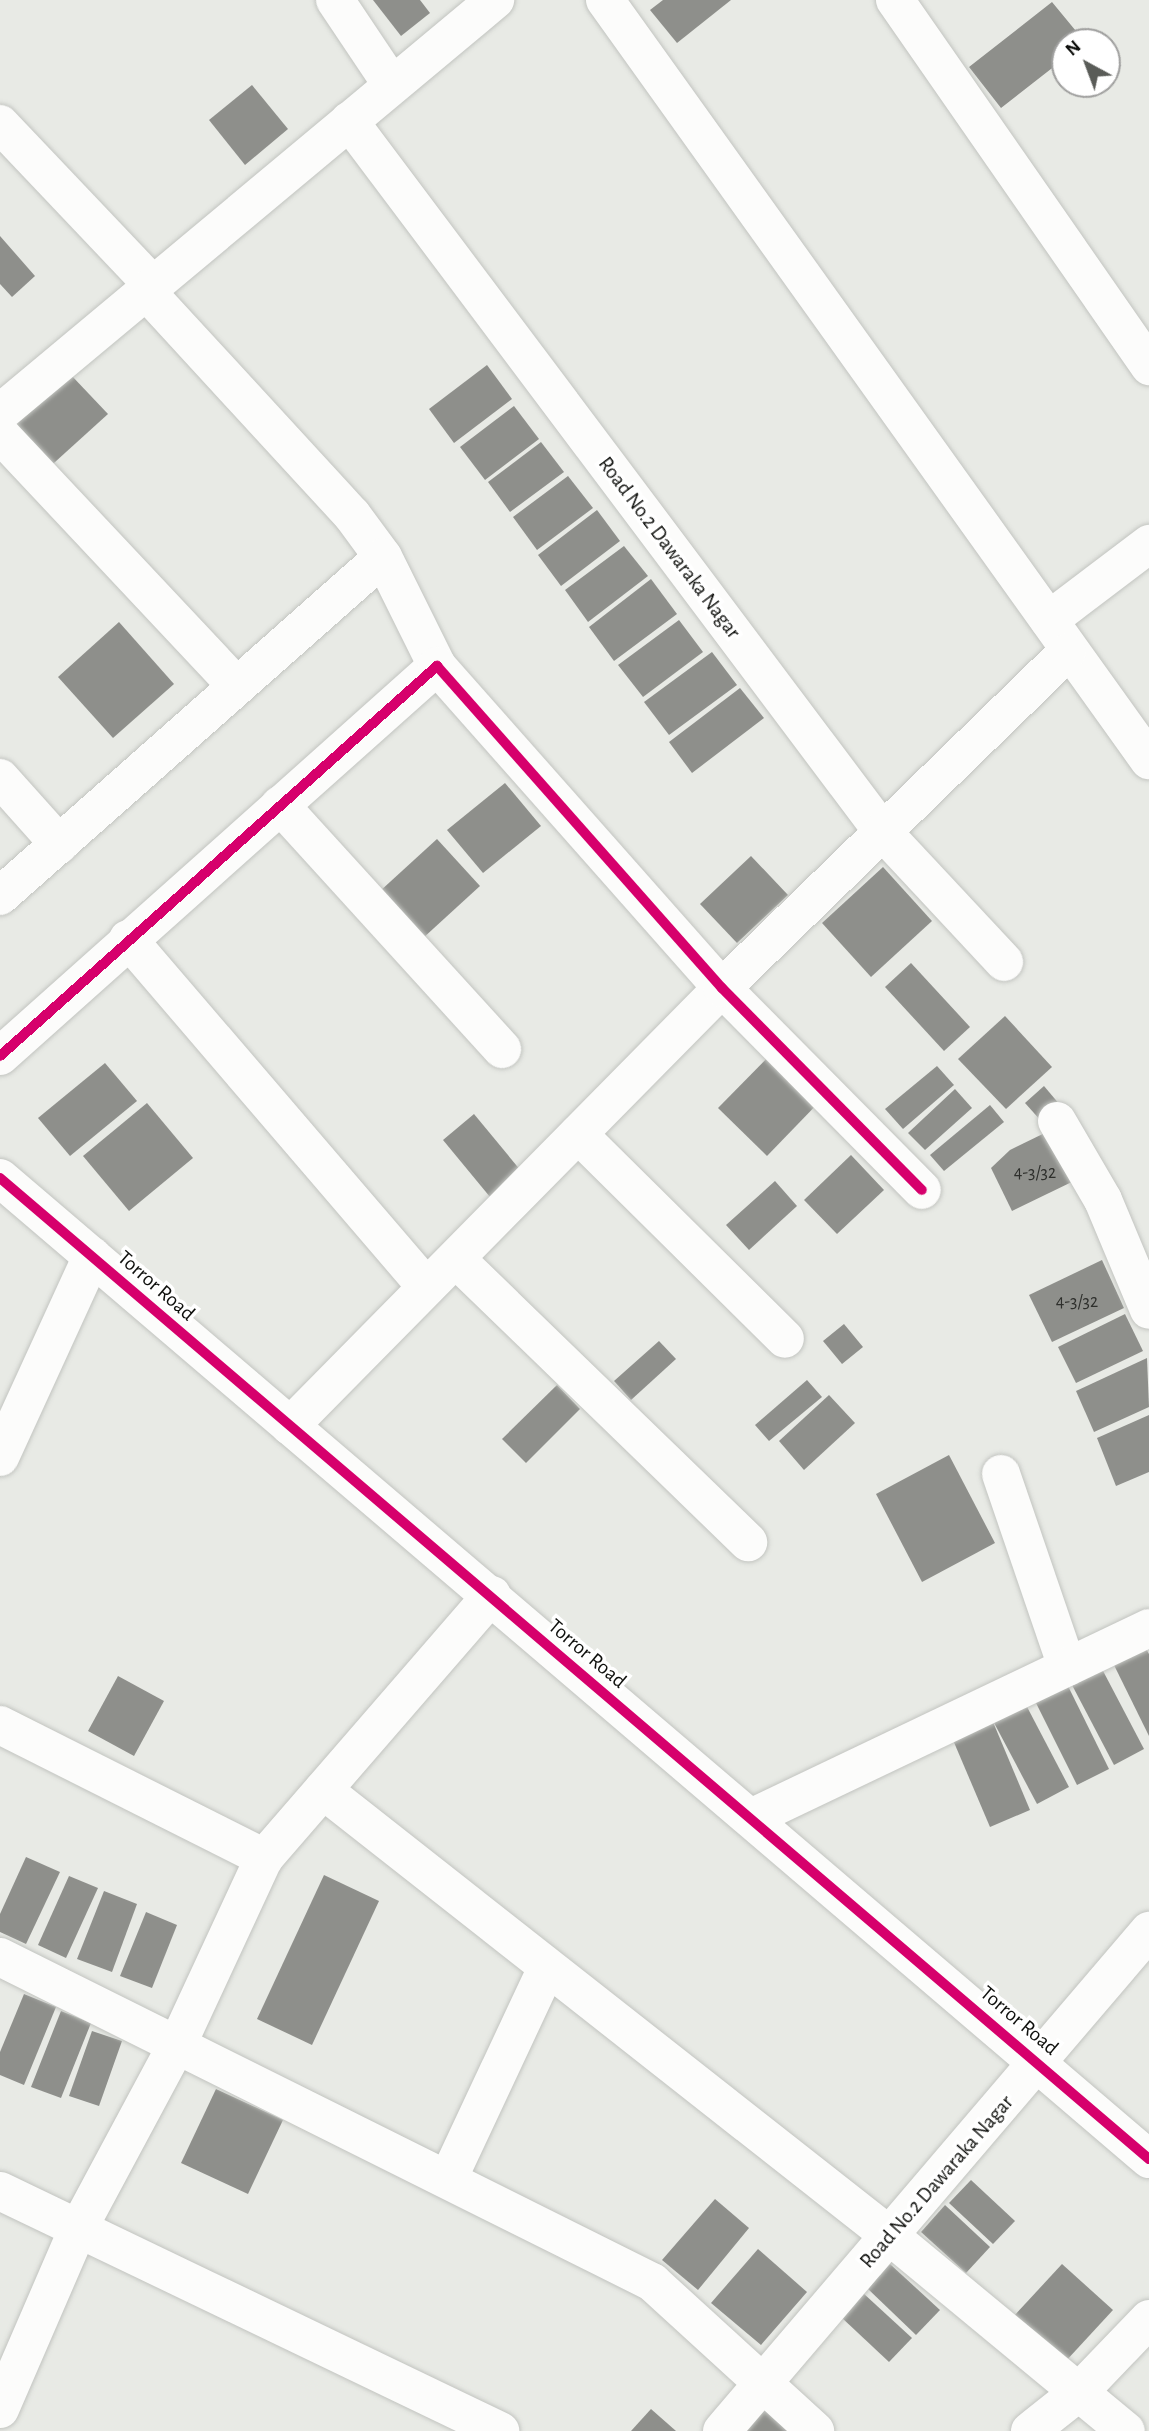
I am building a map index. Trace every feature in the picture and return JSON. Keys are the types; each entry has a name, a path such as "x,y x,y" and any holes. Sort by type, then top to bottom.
{"street":[{"path":"335,0 392,85"},
{"path":"0,413 495,0"},
{"path":"605,0 1049,620 1067,653 1149,760"},
{"path":"895,0 1149,366"},
{"name":"Road No.2 Dawaraka Nagar","path":"349,121 882,831 1004,962"},
{"path":"0,124 352,514 383,557 437,666 722,988 922,1190"},
{"path":"0,434 237,686"},
{"path":"1049,620 1149,544"},
{"path":"0,896 383,557"},
{"path":"289,1426 425,1285 456,1259 722,988 1067,653"},
{"path":"0,1056 437,666"},
{"path":"0,778 59,844"},
{"path":"280,805 502,1049"},
{"path":"128,939 425,1285"},
{"path":"1057,1121 1103,1200 1149,1310"},
{"path":"578,1133 785,1339"},
{"name":"Torror Road","path":"0,1178 289,1426 492,1595 1149,2159"},
{"path":"0,1457 92,1256"},
{"path":"456,1259 748,1542"},
{"path":"1001,1474 1068,1667"},
{"path":"0,2409 78,2229 179,2041 264,1858 492,1595"},
{"path":"751,1818 1149,1628"},
{"path":"0,1724 264,1858"},
{"path":"323,1790 890,2236 1126,2431"},
{"name":"Road No.2 Dawaraka Nagar","path":"722,2431 1149,1931"},
{"path":"0,1956 179,2041 652,2282 765,2381 815,2431"},
{"path":"448,2179 547,1968"},
{"path":"0,2191 475,2426"},
{"path":"1030,2431 1079,2392 1149,2319"}],"building":[{"path":"373,0 420,0 430,13 401,36"},
{"path":"663,0 731,0 677,43 650,10"},
{"path":"1052,2 1073,28 1051,28 1051,69 1001,108 969,67"},
{"path":"252,85 288,129 245,165 209,120"},
{"path":"0,236 35,276 12,297 0,284"},
{"path":"487,365 512,399 454,443 429,409"},
{"path":"71,375 108,414 44,472 8,432"},
{"path":"514,406 539,439 485,480 460,447"},
{"path":"541,442 564,472 510,512 488,482"},
{"path":"568,476 593,508 537,550 513,517"},
{"path":"597,510 620,541 561,586 538,555"},
{"path":"624,546 648,576 588,622 565,590"},
{"path":"651,579 677,614 614,661 589,627"},
{"path":"679,620 703,652 643,697 618,665"},
{"path":"119,622 174,684 113,738 58,677"},
{"path":"712,652 737,685 669,735 644,702"},
{"path":"740,688 764,718 692,773 669,742"},
{"path":"505,783 541,826 483,873 447,830"},
{"path":"437,839 480,886 422,939 379,892"},
{"path":"751,856 788,895 737,943 700,904"},
{"path":"883,867 932,921 871,977 822,923"},
{"path":"911,963 970,1027 944,1051 885,987"},
{"path":"1005,1016 1052,1067 1006,1109 958,1059"},
{"path":"777,1048 825,1096 767,1156 718,1108"},
{"path":"105,1063 137,1101 70,1156 38,1118"},
{"path":"937,1066 954,1085 903,1129 885,1109"},
{"path":"1044,1086 1060,1105 1042,1122 1025,1103"},
{"path":"955,1089 972,1108 925,1150 908,1133"},
{"path":"147,1103 193,1158 129,1211 83,1156"},
{"path":"990,1105 1004,1122 944,1171 930,1155"},
{"path":"474,1114 526,1177 495,1203 443,1140"},
{"path":"1055,1128 1080,1178 1012,1211 991,1168 1010,1150"},
{"path":"851,1155 884,1190 837,1234 804,1200"},
{"path":"775,1181 797,1206 749,1250 726,1225"},
{"path":"1102,1260 1124,1308 1052,1342 1029,1295"},
{"path":"1125,1314 1143,1351 1076,1383 1058,1347"},
{"path":"844,1324 863,1347 842,1364 823,1341"},
{"path":"659,1341 676,1359 631,1400 614,1381"},
{"path":"1147,1358 1149,1407 1094,1432 1076,1391"},
{"path":"807,1380 822,1397 769,1441 755,1425"},
{"path":"557,1385 580,1409 526,1463 502,1439"},
{"path":"829,1395 855,1423 804,1470 779,1441"},
{"path":"1149,1415 1149,1472 1116,1486 1097,1438"},
{"path":"949,1455 995,1543 922,1582 876,1494"},
{"path":"1144,1645 1149,1654 1149,1736 1112,1661"},
{"path":"1102,1669 1144,1749 1114,1765 1072,1685"},
{"path":"118,1676 164,1701 134,1756 88,1731"},
{"path":"1067,1684 1109,1769 1077,1785 1035,1701"},
{"path":"1025,1703 1069,1787 1037,1804 992,1719"},
{"path":"993,1722 1030,1810 990,1827 953,1740"},
{"path":"26,1857 60,1872 26,1944 0,1932 0,1914"},
{"path":"324,1875 379,1901 312,2045 257,2019"},
{"path":"69,1876 98,1888 66,1958 38,1945"},
{"path":"104,1891 137,1904 112,1972 77,1959"},
{"path":"146,1912 177,1925 152,1988 120,1976"},
{"path":"24,1994 56,2007 24,2085 0,2075 0,2052"},
{"path":"61,2011 91,2023 61,2098 31,2087"},
{"path":"92,2031 122,2041 99,2106 69,2096"},
{"path":"216,2089 283,2120 248,2194 181,2163"},
{"path":"971,2180 1015,2221 993,2244 949,2203"},
{"path":"715,2199 749,2228 698,2290 662,2260"},
{"path":"945,2205 990,2247 966,2273 921,2232"},
{"path":"758,2249 807,2292 761,2345 711,2303"},
{"path":"890,2264 940,2310 916,2335 867,2288"},
{"path":"1062,2264 1113,2310 1065,2362 1014,2316"},
{"path":"863,2293 912,2338 889,2362 841,2317"},
{"path":"764,2401 799,2431 738,2431"},
{"path":"651,2409 676,2431 631,2431"}],"cycle path":[{"path":"0,1056 437,666 722,988 922,1190"},
{"path":"0,1178 1149,2159"}]}
